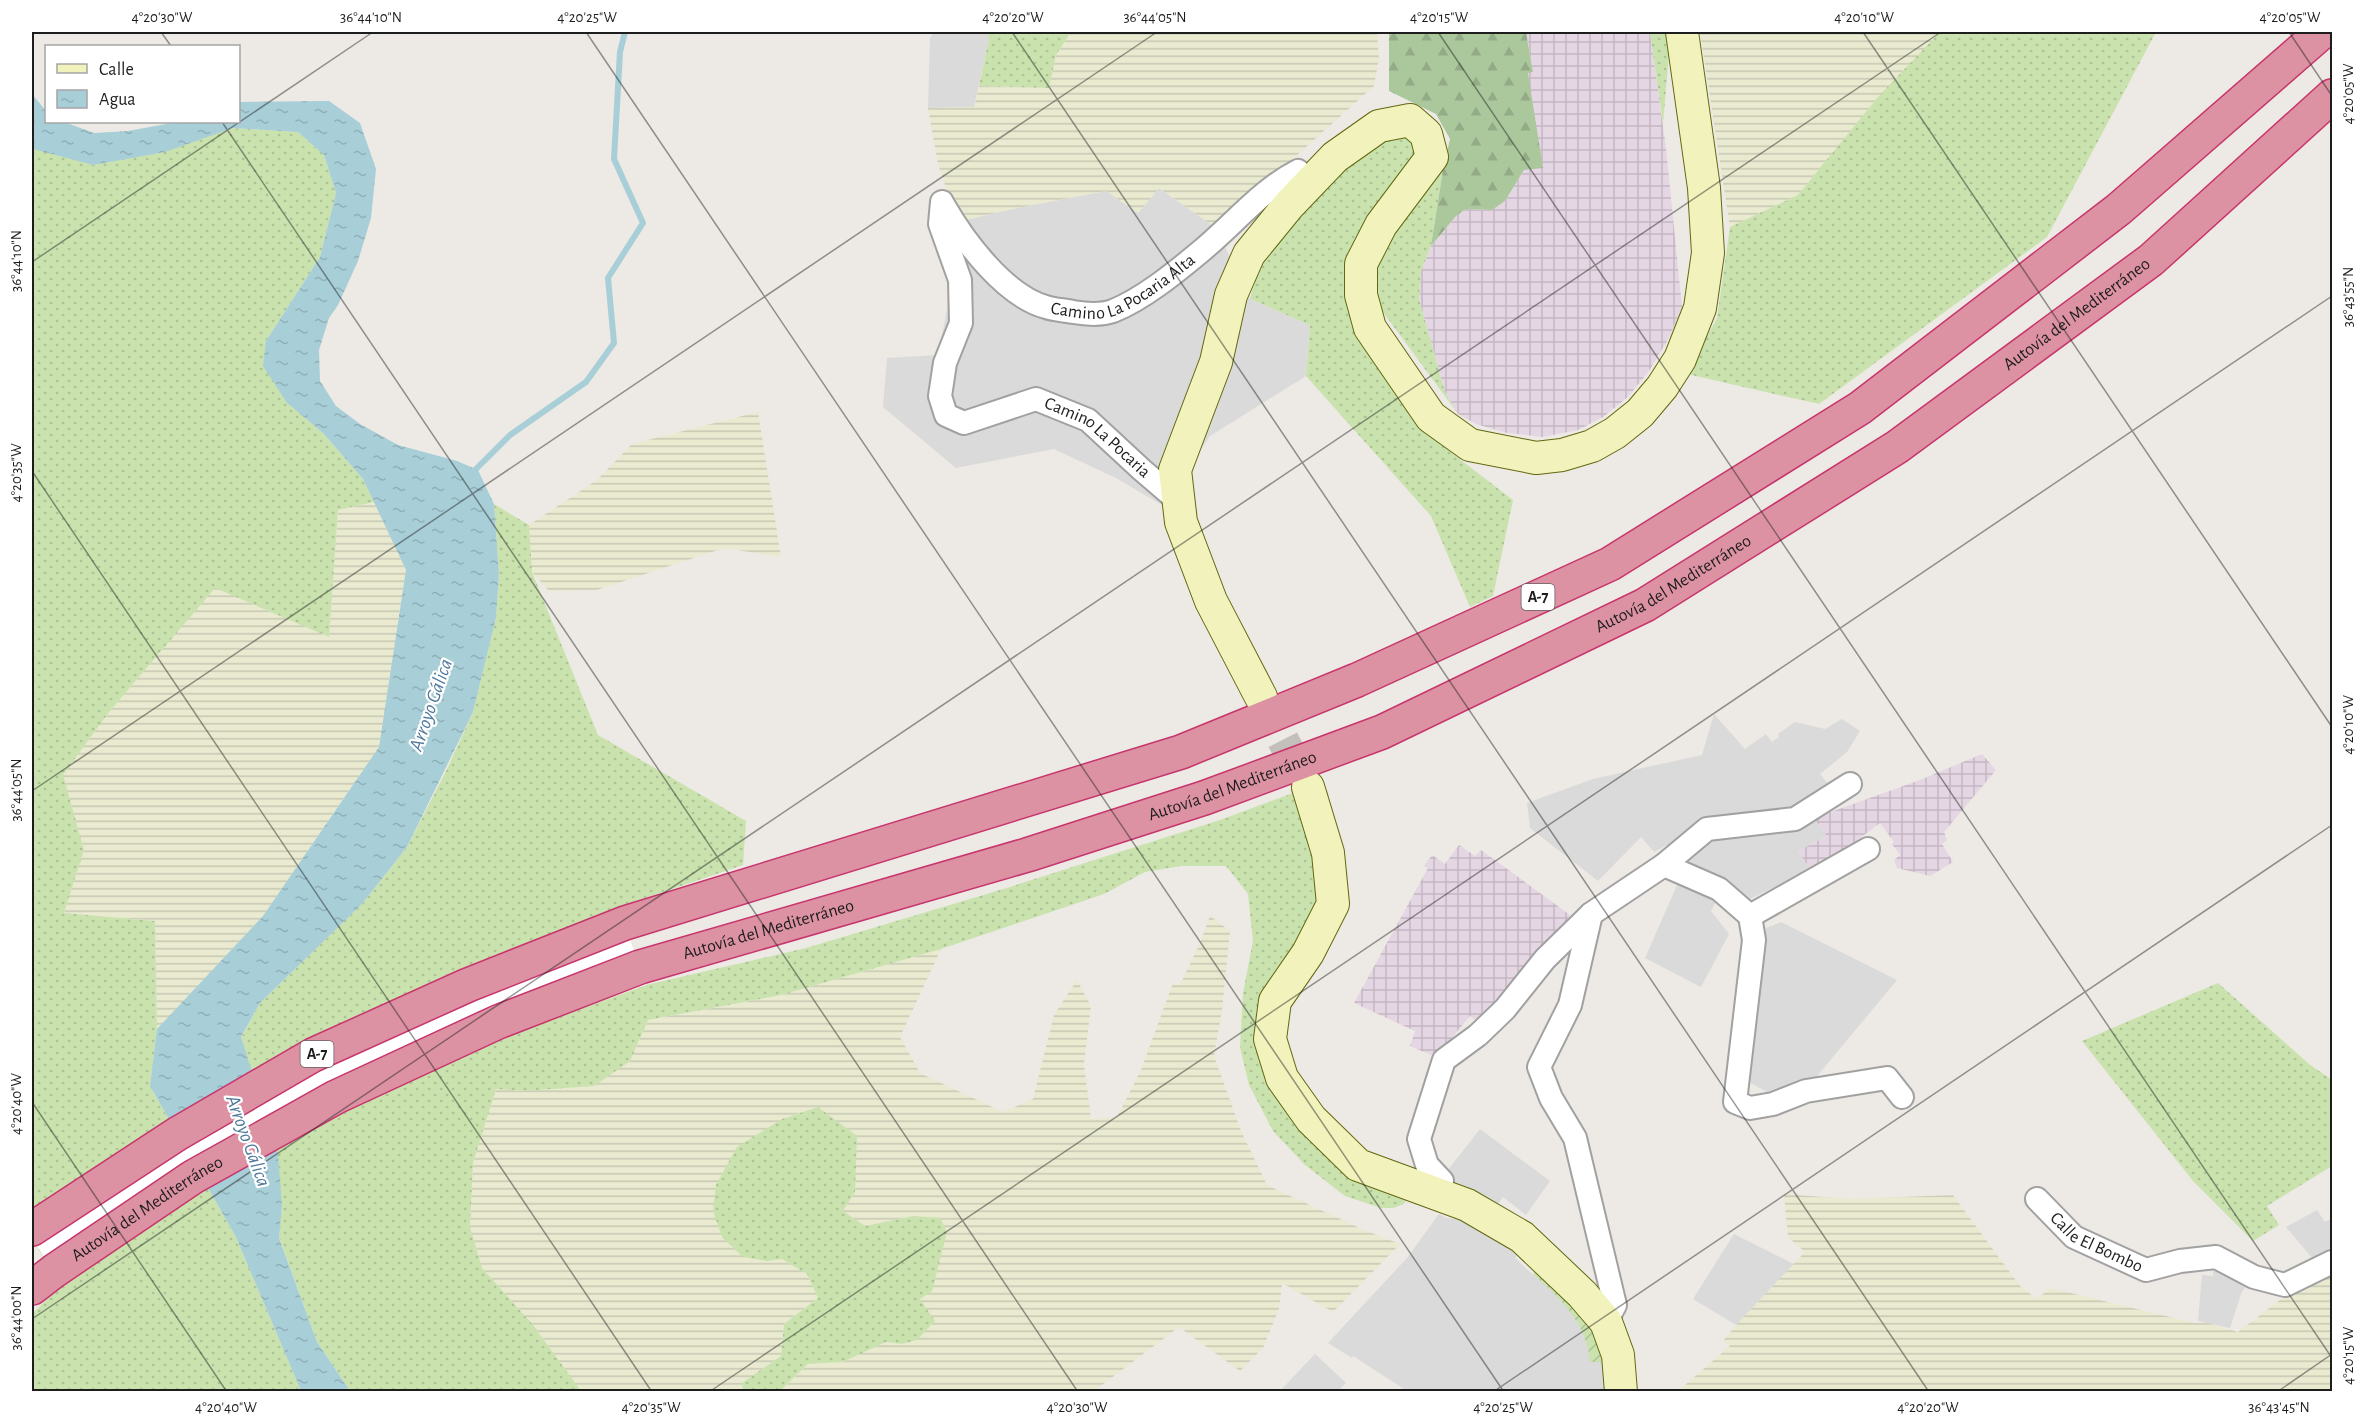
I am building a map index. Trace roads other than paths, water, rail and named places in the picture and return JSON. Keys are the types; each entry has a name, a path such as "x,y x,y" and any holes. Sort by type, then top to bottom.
{"highway":[{"name":"A-7","path":"32,1229 177,1134 313,1055 468,985 625,923 1181,752 1357,680 1610,564 1860,408 2119,209 2322,32"},
{"name":"Autovía del Mediterráneo","path":"43,1280 193,1177 336,1097 498,1022 640,968 1027,855 1204,798 1382,732 1645,605 1897,447 2151,260 2332,96"}],"main road":[{"path":"1261,697 1211,601 1181,522 1175,470 1216,362 1231,295 1250,254 1289,205 1335,157 1379,126 1410,120 1426,134 1432,157 1381,225 1361,264 1361,295 1370,327 1431,417 1470,445 1536,458 1562,455 1592,446 1616,433 1640,413 1662,387 1680,359 1700,308 1708,253 1704,188 1682,32"},
{"path":"1308,787 1328,853 1333,904 1308,953 1275,1001 1270,1039 1282,1078 1311,1119 1358,1165 1467,1205 1522,1237 1582,1293 1606,1322 1618,1355 1621,1392"}],"street":[{"name":"Camino La Pocaria Alta","path":"942,202 959,231 994,272 1020,295 1045,307 1084,314 1112,311 1140,296 1200,252 1279,181 1298,171 1311,182"},
{"name":"Camino La Pocaria","path":"942,202 940,224 960,280 961,323 945,363 940,396 946,415 964,423 1036,399 1088,420 1177,500"},
{"path":"1439,1194 1442,1181 1427,1165 1419,1139 1444,1060 1478,1035 1505,1009 1545,958 1591,914 1664,865 1707,829 1795,819 1850,784"},
{"path":"1750,916 1868,849"},
{"path":"1664,865 1719,889 1750,916 1754,940 1735,1102 1750,1108 1773,1104 1806,1091 1887,1078 1902,1097"},
{"path":"1591,914 1570,1005 1539,1067 1551,1098 1575,1137 1616,1305 1606,1322"},
{"name":"Calle El Bombo","path":"2037,1199 2074,1237 2146,1270 2180,1261 2216,1257 2254,1277 2285,1285 2332,1262"}],"water":[{"name":"Arroyo Gálica","path":"32,94 45,110 45,123 67,123 94,133 128,131 172,123 240,123 240,102 329,101 360,123 376,169 371,218 358,261 338,305 329,318 319,350 320,381 336,406 360,424 398,445 457,461 478,470 494,504 499,574 496,618 473,712 407,847 362,904 260,1003 241,1037 278,1154 282,1206 279,1238 317,1342 350,1391 301,1391 236,1237 150,1086 157,1029 263,916 379,747 406,570 363,479 323,433 287,403 263,366 266,341 320,257 336,193 324,155 298,132 233,128 165,152 93,165 33,149"}],"waterway":[{"path":"471,474 510,435 586,382 614,343 608,278 643,223 614,159 620,52 625,32"}],"tunnel":[{"path":"1261,697 1307,787"}]}
